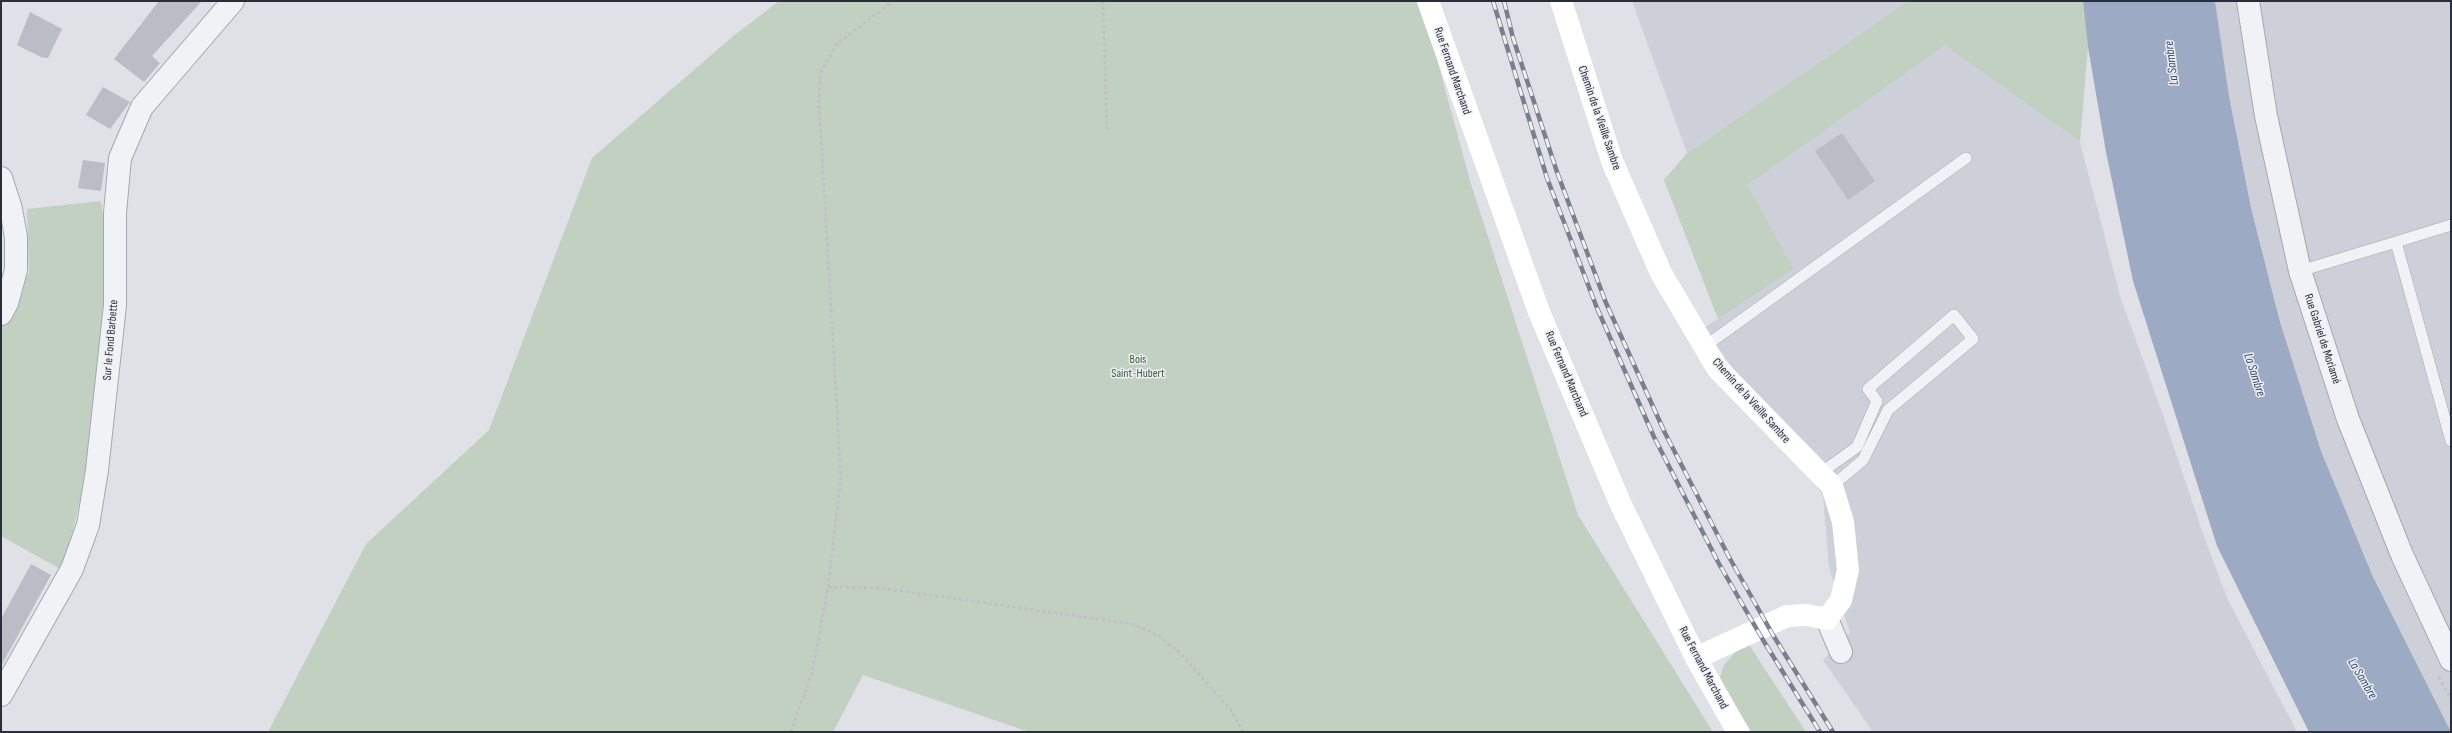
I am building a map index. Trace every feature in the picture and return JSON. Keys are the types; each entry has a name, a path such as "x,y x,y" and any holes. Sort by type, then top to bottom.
{"street":[{"name":"Sur le Fond Barbette","path":"1,695 72,569 88,525 97,470 116,305 115,213 120,158 142,107 233,1"},
{"name":"Rue Fernand Marchand","path":"1428,1 1539,312 1621,505 1696,658 1738,732"},
{"name":"Chemin de la Vieille Sambre","path":"1561,1 1612,161 1661,273 1717,368 1826,480 1843,522 1848,570 1841,600 1827,619"},
{"name":"Rue Gabriel de Moriamé","path":"2248,1 2266,116 2300,272 2348,419 2402,555 2451,660"},
{"path":"1,178 11,209 16,237 16,270 7,303 1,314"},
{"path":"1696,658 1787,616 1807,615 1827,619 1841,652"}],"lane":[{"path":"1704,347 1966,158"},
{"path":"2300,272 2451,225"},
{"path":"2396,242 2451,441"},
{"path":"1954,315 1973,339 1888,410 1863,460 1826,480 1857,446 1877,402 1868,389 1954,315"}],"path":[{"path":"792,732 812,673 828,587 841,477 818,104 820,74 836,44 893,1"},
{"path":"1103,1 1107,133"},
{"path":"828,587 880,588 1133,624 1159,636 1181,654 1230,710 1243,732"}],"shaded area":[{"path":"1632,1 1908,1 1687,153"},
{"path":"2215,1 2451,1 2451,732 2373,577 2321,451 2280,322 2251,208 2229,96"},
{"path":"1945,44 2080,142 2121,299 2163,415 2202,531 2227,598 2297,732 1873,732 1823,660 1850,633 1829,568 1823,495 1704,328 1794,269 1748,185"}],"green space":[{"name":"Bois Saint-Hubert","path":"779,1 1421,1 1471,184 1578,515 1713,732 1029,732 863,675 833,732 268,732 366,544 489,430 592,158 732,37"},
{"path":"1908,1 2083,1 2088,47 2080,142 1945,45 1748,185 1794,269 1718,319 1664,180 1687,153"},
{"path":"101,201 111,275 100,410 64,571 1,536 1,325 29,273 27,209"},
{"path":"1746,640 1806,732 1752,732 1718,683 1724,665"}],"water":[{"name":"La Sambre","path":"2083,1 2215,1 2229,96 2251,208 2280,322 2321,451 2373,577 2451,732 2309,732 2217,546 2133,281 2106,152 2088,47"}],"building":[{"path":"159,1 202,1 152,56 160,63 144,82 114,59"},
{"path":"30,12 62,29 48,58 41,57 17,45"},
{"path":"103,87 130,102 110,129 86,115"},
{"path":"1842,133 1875,181 1848,200 1815,151"},
{"path":"83,160 105,163 101,191 78,188"},
{"path":"31,564 51,575 1,666 1,619"}],"railway":[{"path":"1493,1 1547,178 1597,308 1654,437 1718,562 1763,640 1820,732"},
{"path":"1504,1 1513,38 1557,172 1606,303 1665,433 1729,557 1773,635 1833,732"}]}
